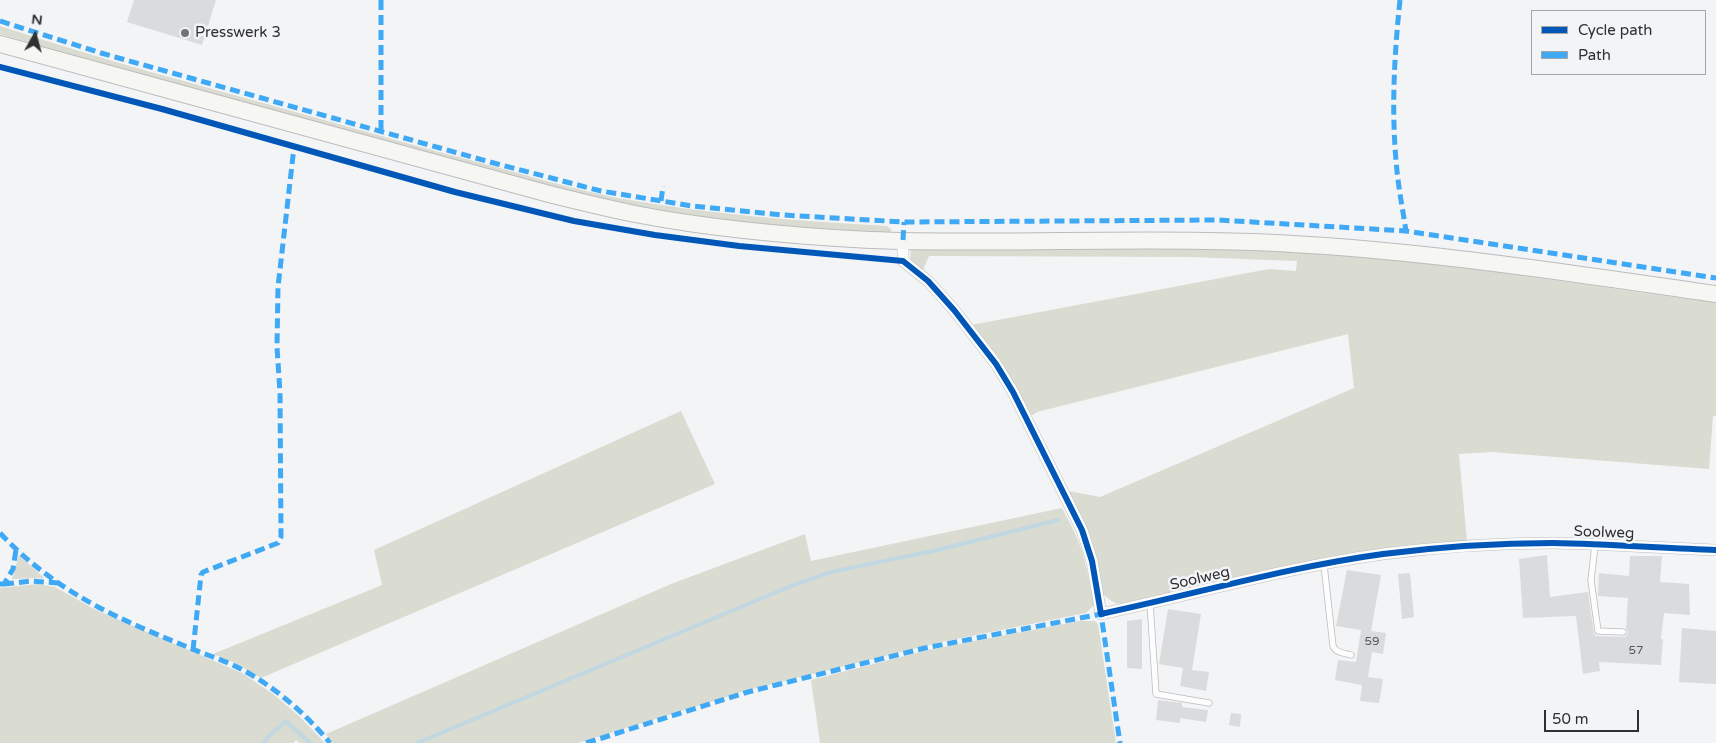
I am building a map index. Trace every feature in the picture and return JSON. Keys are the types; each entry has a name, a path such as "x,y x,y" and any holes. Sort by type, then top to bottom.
{"main road":[{"path":"0,44 549,194 637,214 726,227 798,235 903,240 1146,240 1254,242 1360,248 1464,258 1716,294"}],"street":[{"name":"Soolweg","path":"903,240 902,261 928,281 954,310 996,364 1013,392 1082,530 1092,561 1101,614 1273,574 1385,554 1465,546 1524,543 1716,550"}],"lane":[{"path":"1595,545 1592,580 1598,631 1623,632"},
{"path":"1324,565 1333,646 1338,652 1351,655"},
{"path":"1150,603 1156,694 1209,703"}],"shaded area":[{"path":"0,26 74,50 438,152 618,198 718,213 887,226 892,230 889,233 747,222 642,208 574,194 475,169 43,47 0,34"},
{"path":"1166,248 1284,251 1419,261 1716,303 1716,416 1713,416 1709,469 1492,452 1459,454 1467,541 1342,555 1281,567 1123,604 1114,602 1102,593 1069,491 1100,497 1354,388 1348,334 1037,412 1033,415 1029,414 971,325 1269,269 1296,271 1297,261 1191,257 929,256 923,270 910,261 911,249"},
{"path":"681,411 715,484 261,678 233,662 213,654 382,585 374,550"},
{"path":"1062,508 1083,554 1094,601 1093,606 1086,613 941,642 752,689 578,743 332,743 326,734 671,584 805,534 811,561"},
{"path":"19,555 44,578 12,579"},
{"path":"38,584 55,587 96,610 242,673 273,694 299,716 325,743 299,743 296,740 294,743 0,743 0,588"},
{"path":"1079,621 1095,621 1098,624 1116,743 820,743 811,680 928,650"}],"building":[{"name":"Presswerk 3","path":"134,0 216,0 202,45 127,22"},
{"path":"1547,555 1550,597 1588,592 1594,634 1596,636 1625,637 1628,633 1626,628 1628,598 1598,596 1599,573 1629,576 1630,556 1662,556 1660,582 1689,584 1690,615 1664,613 1661,665 1599,662 1600,671 1583,674 1576,616 1523,618 1519,559"},
{"path":"1347,570 1381,575 1371,631 1386,633 1383,654 1372,652 1368,677 1383,679 1379,703 1360,701 1362,685 1335,680 1338,660 1356,662 1361,630 1336,626"},
{"path":"1410,573 1414,617 1402,619 1398,574"},
{"path":"1168,609 1201,614 1192,670 1209,672 1206,691 1180,686 1183,668 1159,664"},
{"path":"1142,619 1142,669 1127,668 1127,621"},
{"path":"1682,628 1716,631 1716,684 1679,682"},
{"path":"1158,700 1182,703 1182,707 1208,710 1206,722 1180,718 1180,723 1156,720"},
{"path":"1231,713 1241,714 1240,727 1229,725"}],"waterway":[{"path":"417,743 791,586 831,572 933,551 1058,520"},
{"path":"264,743 286,721 310,743"}],"marked path":[{"path":"381,0 381,131"},
{"path":"1400,0 1395,64 1394,128 1398,178 1406,231"},
{"path":"0,21 101,53 490,162 601,191 692,206 783,215 904,222 1218,220 1406,231 1716,278"},
{"path":"193,650 201,575 203,572 278,543 281,537 280,393 277,347 278,287 294,147"},
{"path":"661,201 663,186"},
{"path":"903,240 904,222"},
{"path":"0,533 34,565 59,584 86,600 111,614 233,665 252,675 277,692 299,711 330,743"},
{"path":"0,584 4,584 13,569 16,550"},
{"path":"4,584 32,581 58,583"},
{"path":"586,743 748,692 925,648 1101,614 1120,743"}],"cycle path":[{"path":"0,67 162,109 455,192 574,221 655,235 739,246 903,261 928,281 954,310 996,364 1013,392 1082,530 1092,561 1101,614 1347,559 1447,547 1553,543 1716,550"}],"place":[{"name":"Presswerk 3","path":"185,33"}]}
